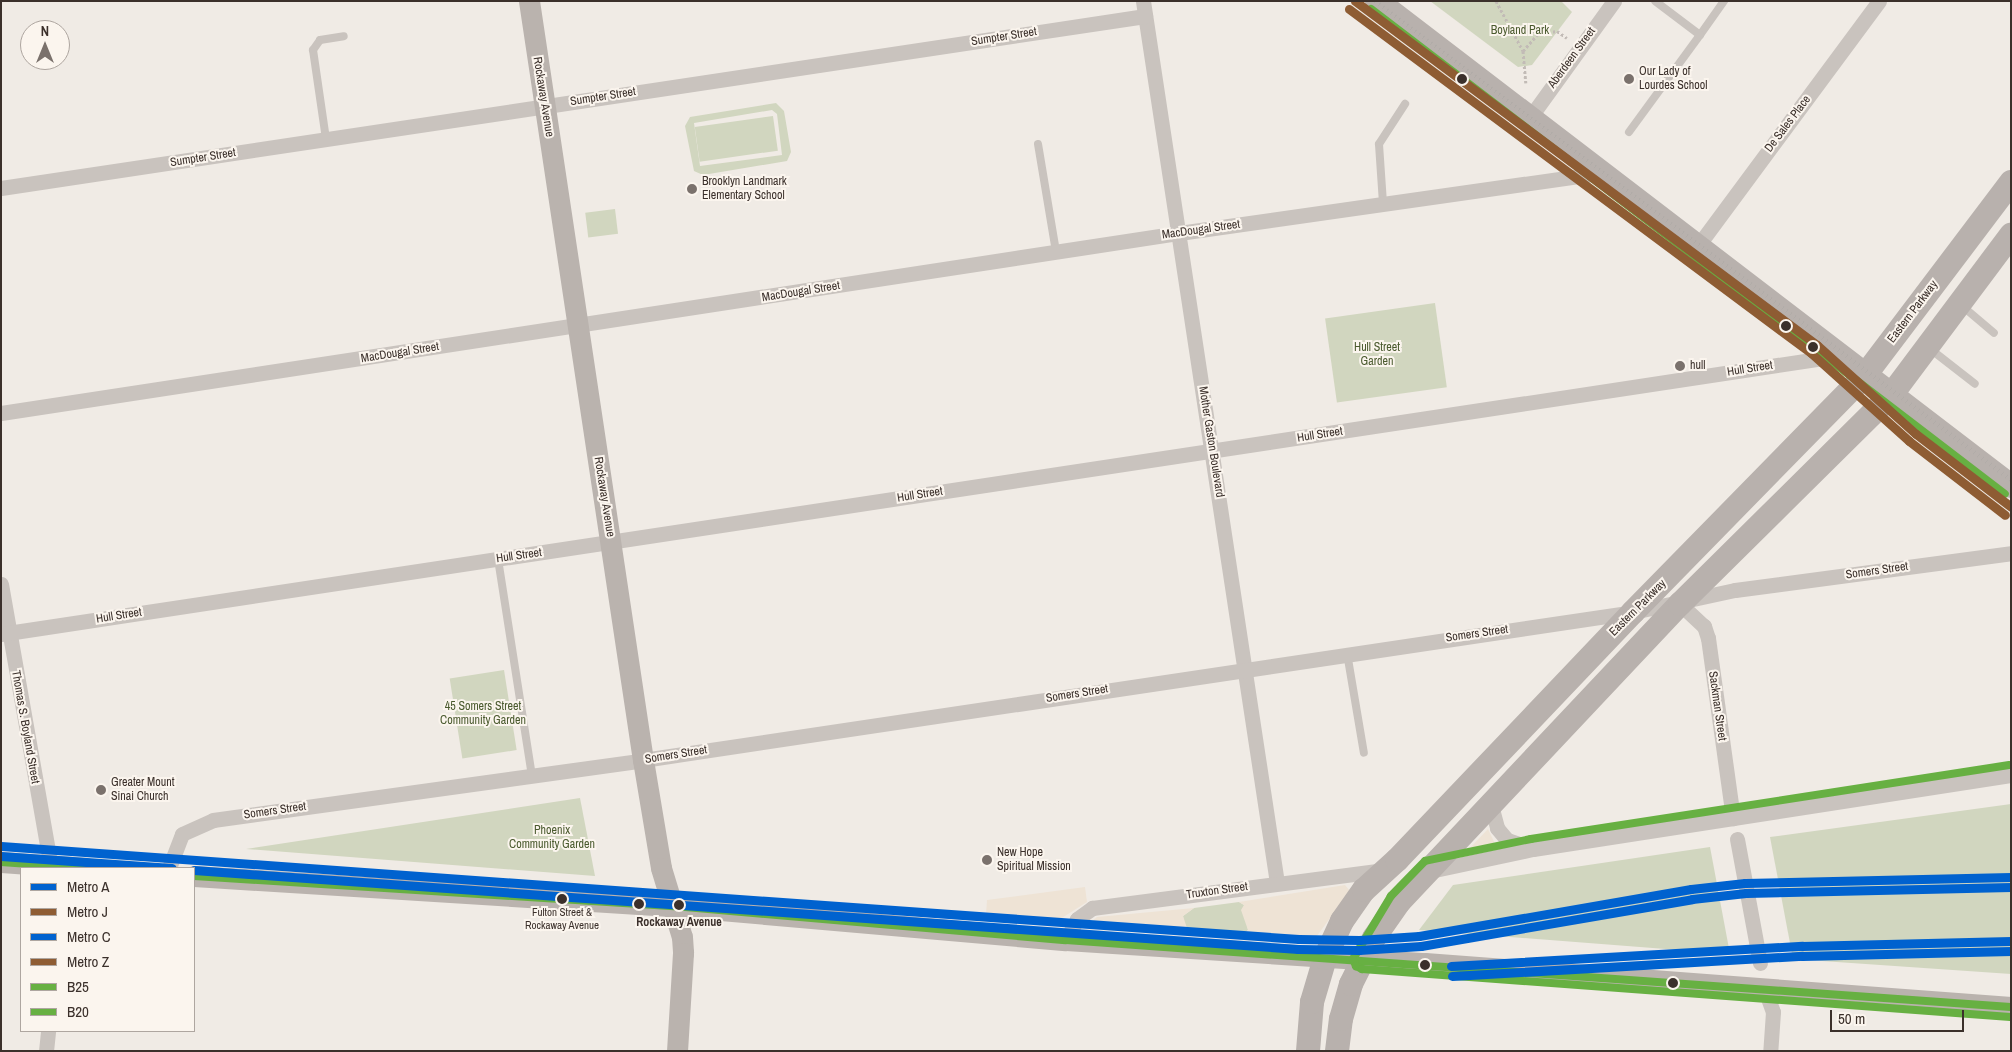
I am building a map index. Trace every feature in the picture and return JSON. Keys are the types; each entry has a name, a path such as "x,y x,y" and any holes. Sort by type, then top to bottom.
{"main road":[{"name":"Rockaway Avenue","path":"528,1 643,760 661,868 674,906 684,953 677,1051"},
{"path":"1378,1 1531,116 1600,172 1838,356 1866,374 2011,486"},
{"name":"Eastern Parkway","path":"1308,1051 1312,1002 1325,958 1353,904 1633,612 1866,374 2011,182"},
{"path":"1337,1051 1345,1003 1364,959 1399,902 1680,604 1892,394 2011,235"},
{"path":"1,862 51,867"},
{"path":"195,876 674,906 1066,940 1364,959 2011,1007"}],"street":[{"name":"Aberdeen Street","path":"1531,116 1614,1"},
{"name":"De Sales Place","path":"1697,247 1879,1"},
{"name":"Sumpter Street","path":"1,188 544,106 1144,8"},
{"name":"Mother Gaston Boulevard","path":"1144,8 1277,883"},
{"name":"MacDougal Street","path":"1,413 1179,233 1600,172"},
{"name":"Hull Street","path":"5,633 1838,356"},
{"name":"Somers Street","path":"169,867 182,834 201,823 643,760 1633,612 1680,604 1735,590 2011,554"},
{"name":"Thomas S. Boyland Street","path":"1,584 5,633 51,867"},
{"name":"Sackman Street","path":"1680,604 1704,626 1708,638 1733,818"},
{"path":"1428,871 1533,849 2011,776"},
{"path":"1491,805 1497,828 1507,840 1533,849"},
{"path":"1737,839 1760,963"},
{"name":"Truxton Street","path":"1066,940 1077,919 1092,908 1385,870"},
{"path":"1765,990 1773,1012 1770,1051"},
{"path":"46,1051 48,1032"}],"lane":[{"path":"1656,1 1700,34"},
{"path":"1666,9 1672,1"},
{"path":"1629,132 1724,1"},
{"path":"326,139 313,50 320,40 344,36"},
{"path":"1383,204 1379,144 1405,104"},
{"path":"1038,144 1056,252"},
{"path":"1959,304 1994,333"},
{"path":"1927,347 1975,384"},
{"path":"498,559 532,775"},
{"path":"1347,654 1364,753"}],"path":[{"path":"1496,1 1512,26 1523,51 1526,83"},
{"path":"1512,26 1538,34 1557,31 1580,48"},
{"path":"1523,51 1538,34"}],"green space":[{"name":"Boyland Park","path":"1430,1 1561,1 1572,12 1532,65 1518,67"},
{"path":"776,103 784,111 791,152 787,161 703,175 694,171 685,126 690,117","holes":["772,110 777,114 782,155 700,166 694,123"]},
{"path":"773,116 778,151 700,162 695,127"},
{"path":"615,209 618,234 588,237 585,213"},
{"name":"Hull Street Garden","path":"1435,303 1447,387 1337,403 1325,318"},
{"name":"45 Somers Street Community Garden","path":"504,670 517,750 462,759 450,679"},
{"name":"Phoenix Community Garden","path":"580,798 595,876 246,849"},
{"path":"2011,804 2011,974 1793,959 1770,837"},
{"path":"1710,847 1730,954 1419,930 1453,885"},
{"path":"1239,902 1244,905 1248,930 1245,933 1187,928 1184,924 1183,916 1194,908"}],"shaded area":[{"path":"1488,829 1496,846 1494,849 1470,852 1468,850"},
{"path":"1345,885 1350,891 1311,944 1089,924 1097,917 1194,908 1183,916 1187,928 1245,933 1248,930 1241,910 1244,905 1239,902"},
{"path":"1085,887 1087,902 1057,921 986,915 987,900"}],"railway":[{"path":"1375,1 2011,480"}],"metro line":[{"name":"J","path":"1355,1 1817,345 1916,434 2011,507"},
{"name":"Z","path":"1349,9 1811,353 1909,441 2005,515"},
{"name":"A","path":"1,846 1299,939 1359,940 1419,936 1691,889 1745,883 2011,877"},
{"name":"C","path":"1,856 158,867"},
{"name":"C","path":"195,870 1298,949 1359,950 1421,946 1692,899 1746,893 2011,887"},
{"name":"A","path":"1451,966 1802,946 2011,941"},
{"name":"C","path":"1452,976 1802,956 2011,951"}],"transit line":[{"name":"B20","path":"1371,9 2005,494"},
{"name":"B20","path":"2009,765 1531,839 1425,861 1391,896 1353,959 1356,966 1362,969 2010,1017"},
{"name":"B25","path":"1,862 72,867"},
{"name":"B25","path":"195,876 674,906 1066,940 2011,1007"}],"place":[{"name":"Our Lady of Lourdes School","path":"1629,79"},
{"name":"Brooklyn Landmark Elementary School","path":"692,189"},
{"name":"hull","path":"1680,366"},
{"name":"Greater Mount Sinai Church","path":"101,790"},
{"name":"New Hope Spiritual Mission","path":"987,860"},
{"name":"Fulton Street & Rockaway Avenue","path":"562,899"},
{"name":"Rockaway Avenue","path":"679,905"}]}
